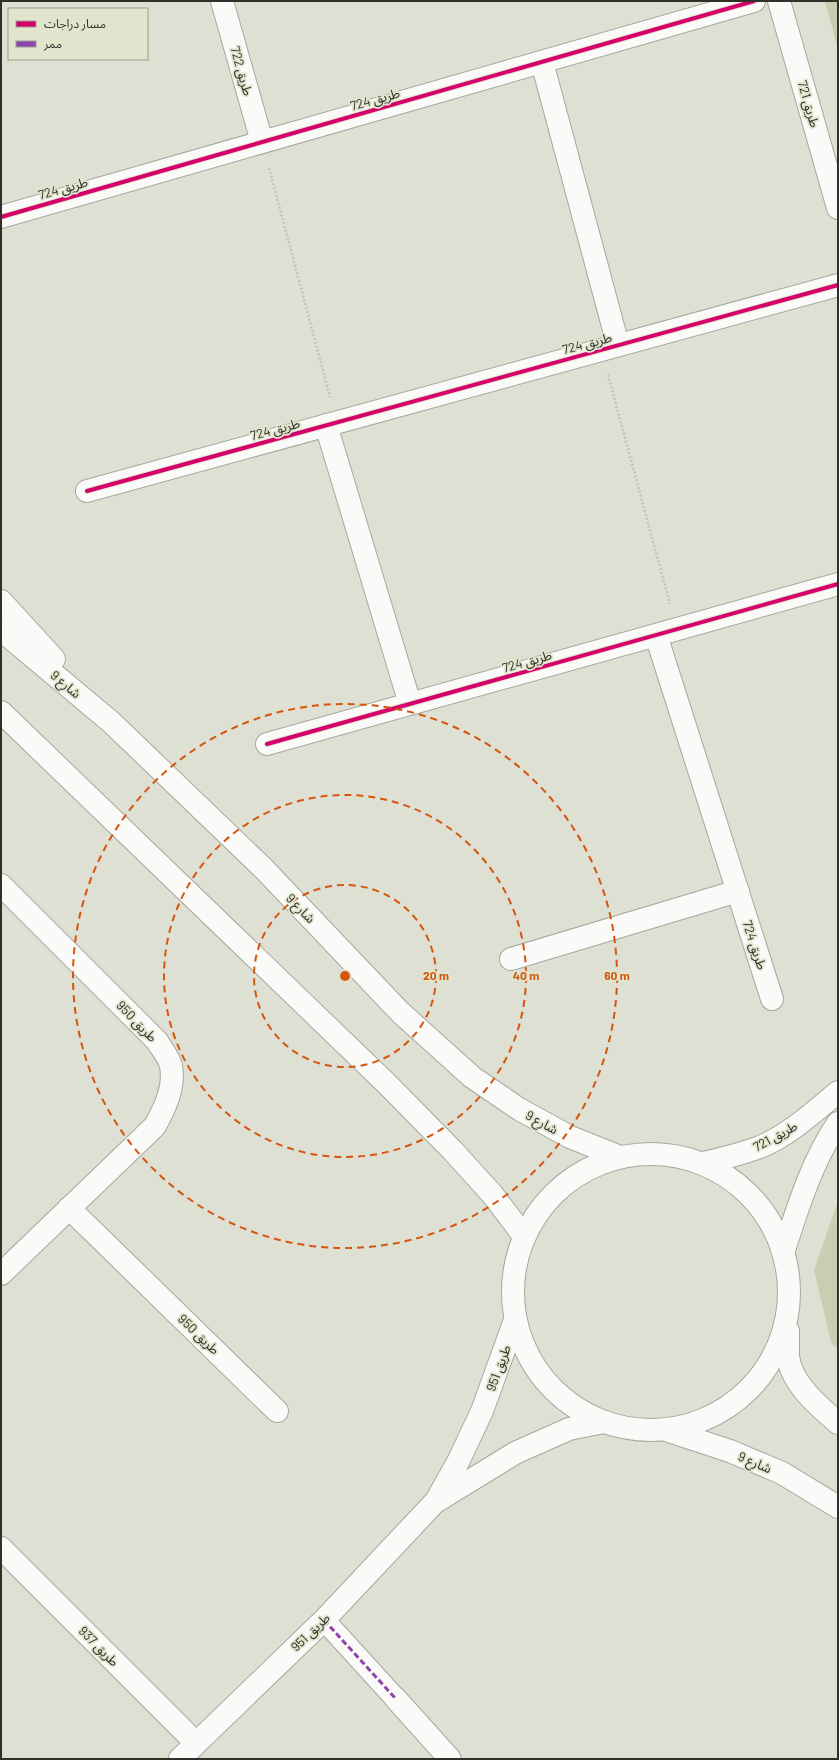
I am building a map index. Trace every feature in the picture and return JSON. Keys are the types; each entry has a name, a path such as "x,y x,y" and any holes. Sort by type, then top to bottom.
{"street":[{"name":"طريق 722","path":"222,1 262,142"},
{"name":"طريق 724","path":"1,216 754,1"},
{"name":"طريق 721","path":"780,1 838,208"},
{"name":"طريق 724","path":"542,62 610,348"},
{"name":"طريق 724","path":"87,491 838,285"},
{"path":"331,424 410,704"},
{"name":"طريق 724","path":"267,744 838,584"},
{"path":"1,601 111,722"},
{"name":"شارع 9","path":"1,630 111,722 264,869 400,1012 472,1077 519,1109 563,1134 620,1157"},
{"name":"طريق 724","path":"656,635 772,999"},
{"path":"1,712 392,1088 492,1194 524,1236"},
{"name":"طريق 950","path":"1,885 157,1041 171,1065 171,1083 166,1106 155,1126 1,1274"},
{"path":"511,959 738,891"},
{"name":"طريق 721","path":"703,1163 742,1153 780,1137 798,1125 838,1092"},
{"path":"784,1250 808,1182 819,1156 838,1123"},
{"path":"788,1315 778,1350 759,1381 733,1405 701,1422 666,1430 645,1431 624,1428 604,1422 572,1406 546,1382 527,1353 515,1320 513,1278 517,1257 524,1236 540,1209 562,1185 589,1167 620,1157 641,1153 662,1154 703,1163 730,1178 753,1198 771,1222 784,1250 790,1283 788,1357 797,1382 825,1412 838,1423"},
{"name":"طريق 950","path":"69,1208 277,1411"},
{"name":"طريق 951","path":"180,1759 324,1620 436,1501 458,1462 482,1411 515,1320"},
{"name":"طريق 951","path":"436,1501 515,1453 569,1429 604,1422"},
{"name":"شارع 9","path":"666,1430 730,1451 782,1473 838,1507"},
{"name":"طريق 937","path":"1,1548 196,1743"},
{"path":"324,1620 450,1759"}],"path":[{"path":"262,142 331,424"},
{"path":"610,348 676,629"}],"green space":[{"path":"825,1 838,1 838,50"},
{"path":"838,1201 838,1350 831,1342 814,1270"}],"marked path":[{"path":"324,1620 396,1699"}],"cycle path":[{"path":"1,217 754,1"},
{"path":"87,491 838,285"},
{"path":"267,744 838,584"}]}
